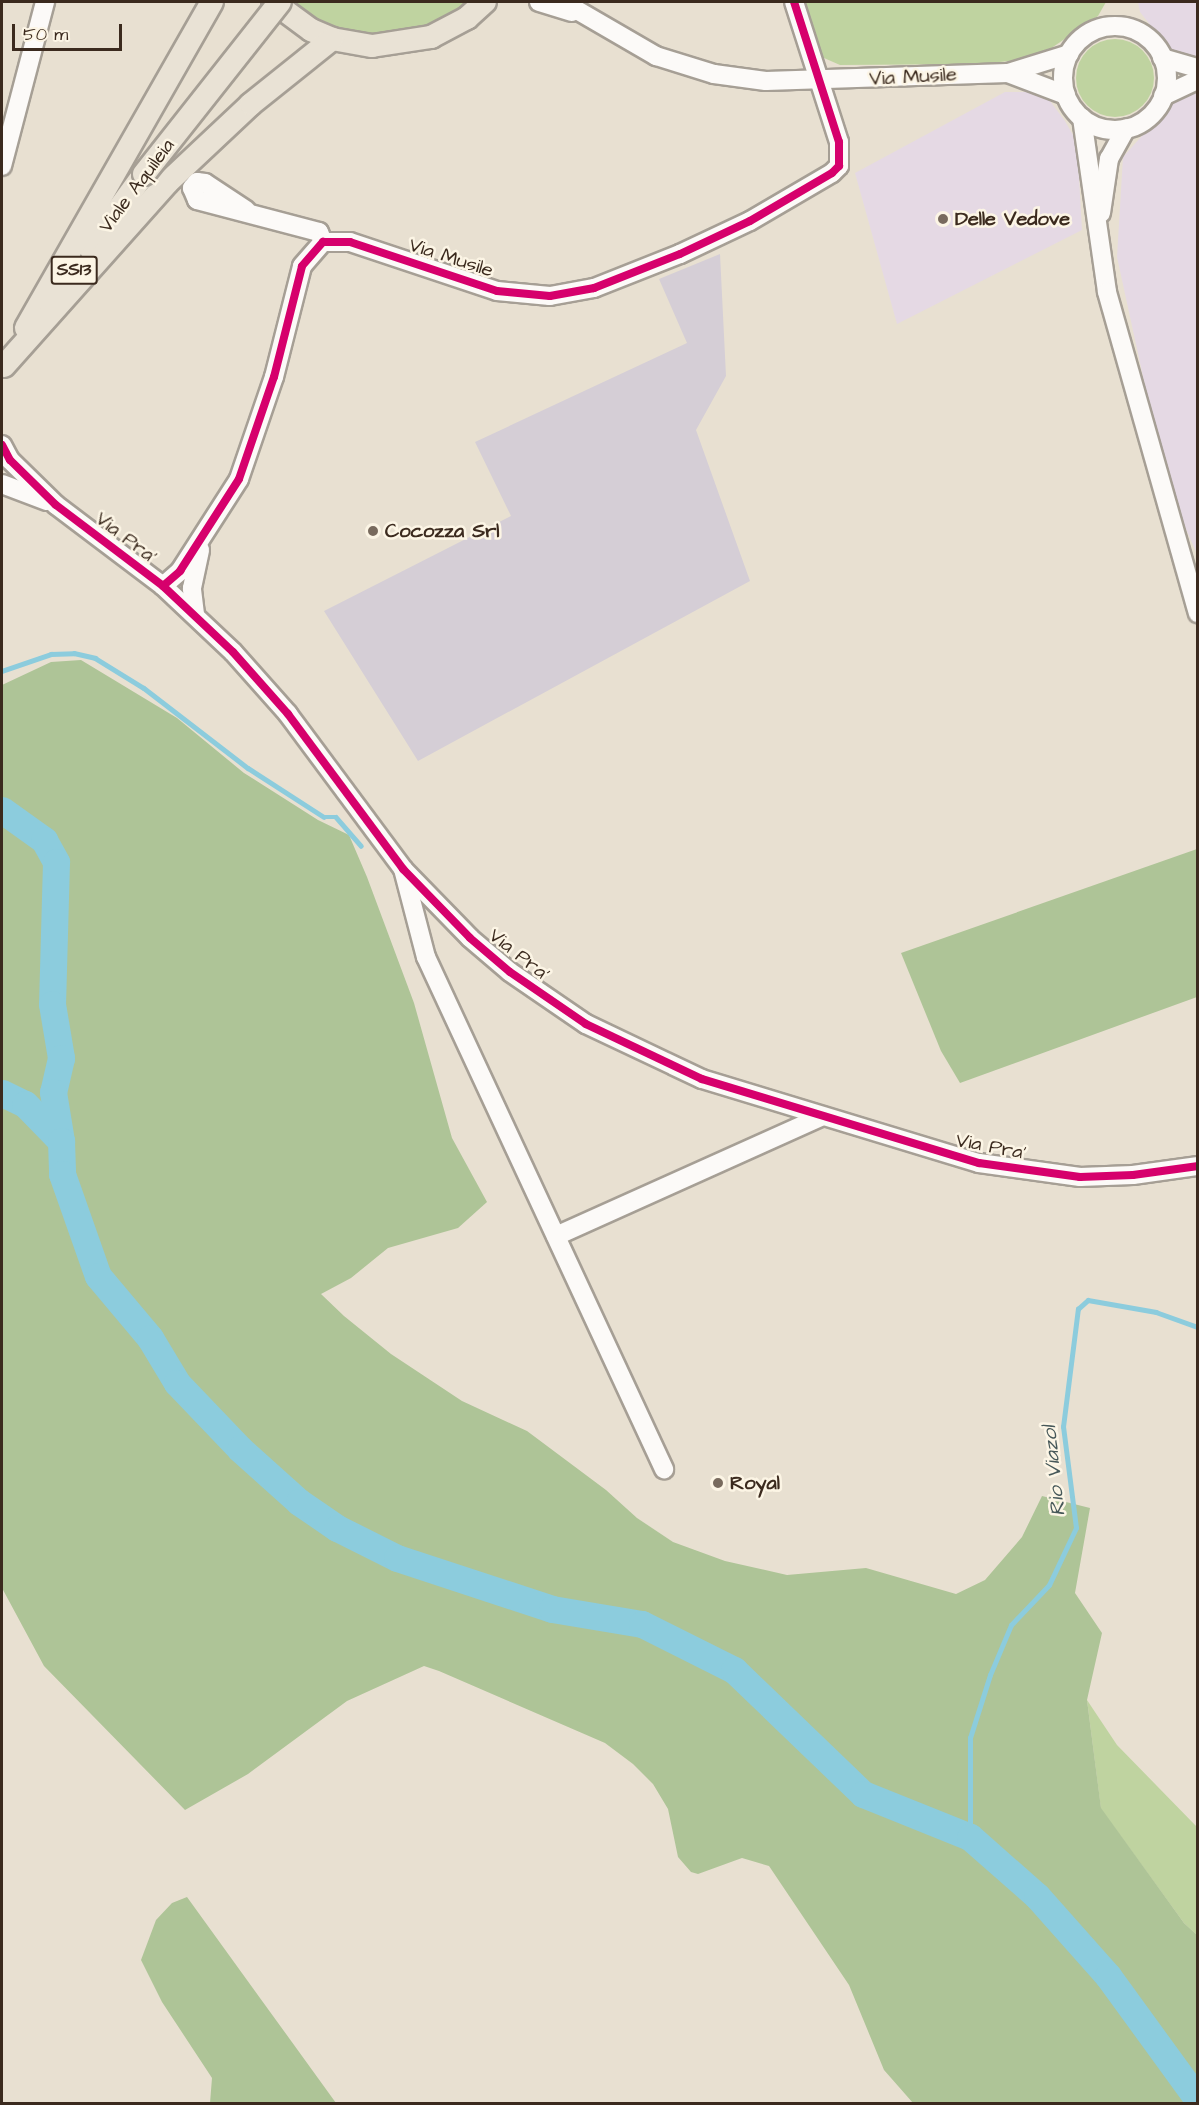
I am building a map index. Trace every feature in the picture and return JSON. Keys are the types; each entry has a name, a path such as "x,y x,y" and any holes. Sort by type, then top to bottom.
{"main road":[{"path":"2,371 212,2"},
{"path":"273,2 291,17 332,39 372,46 412,43 449,28 488,2"},
{"name":"Viale Aquileia","path":"2,371 144,174 280,2"},
{"path":"2,371 167,183 251,104 332,39"}],"street":[{"path":"2,166 45,2"},
{"name":"Via Musile","path":"539,2 578,14"},
{"name":"Via Musile","path":"563,2 578,14 656,56 683,66 766,81 818,82 1008,73 1069,54"},
{"path":"794,2 818,82"},
{"path":"1082,118 1103,128 1126,128 1146,118 1163,96 1166,81 1162,58 1142,33 1115,26 1086,34 1069,54 1063,74 1066,95 1082,118 1107,292 1197,613"},
{"path":"1162,58 1197,68"},
{"name":"Via Musile","path":"1008,73 1066,95"},
{"path":"1163,96 1197,80"},
{"name":"Via Musile","path":"323,242 350,242 519,295 550,296 594,288 680,254 750,221 832,173 841,156 818,82"},
{"path":"1098,223 1109,159 1126,128"},
{"path":"163,586 180,571 209,529 238,479 253,444 302,266 323,242 319,232 246,210"},
{"name":"Via Pra'","path":"2,446 10,460 56,505 163,586 195,614 288,714 403,869 470,938 510,972 586,1024 702,1079 930,1152 1028,1172 1080,1177 1133,1175 1197,1166"},
{"name":"Via Pra'","path":"2,484 56,505"},
{"path":"195,614 194,568 209,529"},
{"path":"403,869 426,957 664,1469"},
{"path":"556,1236 821,1117"}],"shaded area":[{"path":"1138,2 1197,2 1197,58 1169,49 1140,12"},
{"path":"1197,85 1197,554 1177,509 1152,418 1117,257 1123,157 1175,99"},
{"path":"1005,92 1028,92 1047,97 1077,142 1082,230 897,324 855,173"},
{"path":"720,254 726,376 696,430 750,581 418,761 324,611 511,516 475,442 687,343 659,279"}],"green space":[{"path":"291,2 469,2 451,16 420,30 387,36 353,33 321,22"},
{"path":"803,2 1106,2 1098,16 1037,58 982,64 840,65 824,58 814,42"},
{"path":"1107,39 1123,39 1137,45 1148,56 1154,70 1154,86 1148,100 1137,111 1123,117 1107,117 1093,111 1082,100 1076,86 1076,70 1082,56 1093,45"},
{"path":"81,660 177,718 244,773 318,820 349,835 367,877 414,1003 452,1138 487,1202 458,1228 388,1248 351,1278 321,1294 344,1316 391,1354 462,1401 527,1431 606,1490 637,1518 673,1542 725,1561 787,1575 866,1568 956,1594 985,1580 1022,1537 1042,1496 1090,1508 1075,1593 1102,1633 1087,1700 1101,1808 1184,1923 1197,1935 1197,2103 913,2103 884,2070 849,1985 769,1866 742,1858 698,1874 691,1872 678,1857 668,1809 653,1784 633,1764 605,1743 439,1671 424,1666 347,1701 248,1774 185,1810 44,1666 2,1588 2,685 51,662"},
{"path":"1197,849 1197,997 960,1083 941,1051 901,953"},
{"path":"1087,1700 1117,1745 1197,1827 1197,1935 1184,1923 1101,1809"},
{"path":"187,1897 336,2103 210,2103 212,2078 162,2002 141,1960 156,1920 172,1903"}],"waterway":[{"path":"2,671 51,654 74,653 95,658 144,688 248,768 324,817 336,817 361,846"},
{"path":"2,810 44,840 56,862 52,1004 61,1058 53,1092 61,1141"},
{"path":"2,1093 25,1104 61,1141 62,1174 98,1276 150,1338 177,1383 240,1449 299,1502 337,1528 397,1558 552,1609 642,1624 734,1670 863,1794 970,1837 1037,1896 1108,1976 1198,2100"},
{"name":"Rio Viazol","path":"970,1837 970,1738 990,1675 1011,1625 1049,1585 1076,1528 1063,1427 1078,1309 1088,1300 1156,1312 1198,1327"}],"cycle path":[{"path":"163,586 180,571 239,479 274,377 302,266 323,242 350,242 497,291 550,296 594,288 680,254 750,221 832,173 839,166 839,142 794,2"},
{"path":"2,445 10,460 56,505 163,586 233,652 288,714 403,869 470,938 510,972 586,1024 702,1079 979,1163 1080,1177 1133,1175 1198,1166"}],"place":[{"name":"Delle Vedove","path":"943,219"},
{"name":"Cocozza Srl","path":"373,531"},
{"name":"Royal","path":"718,1483"}]}
